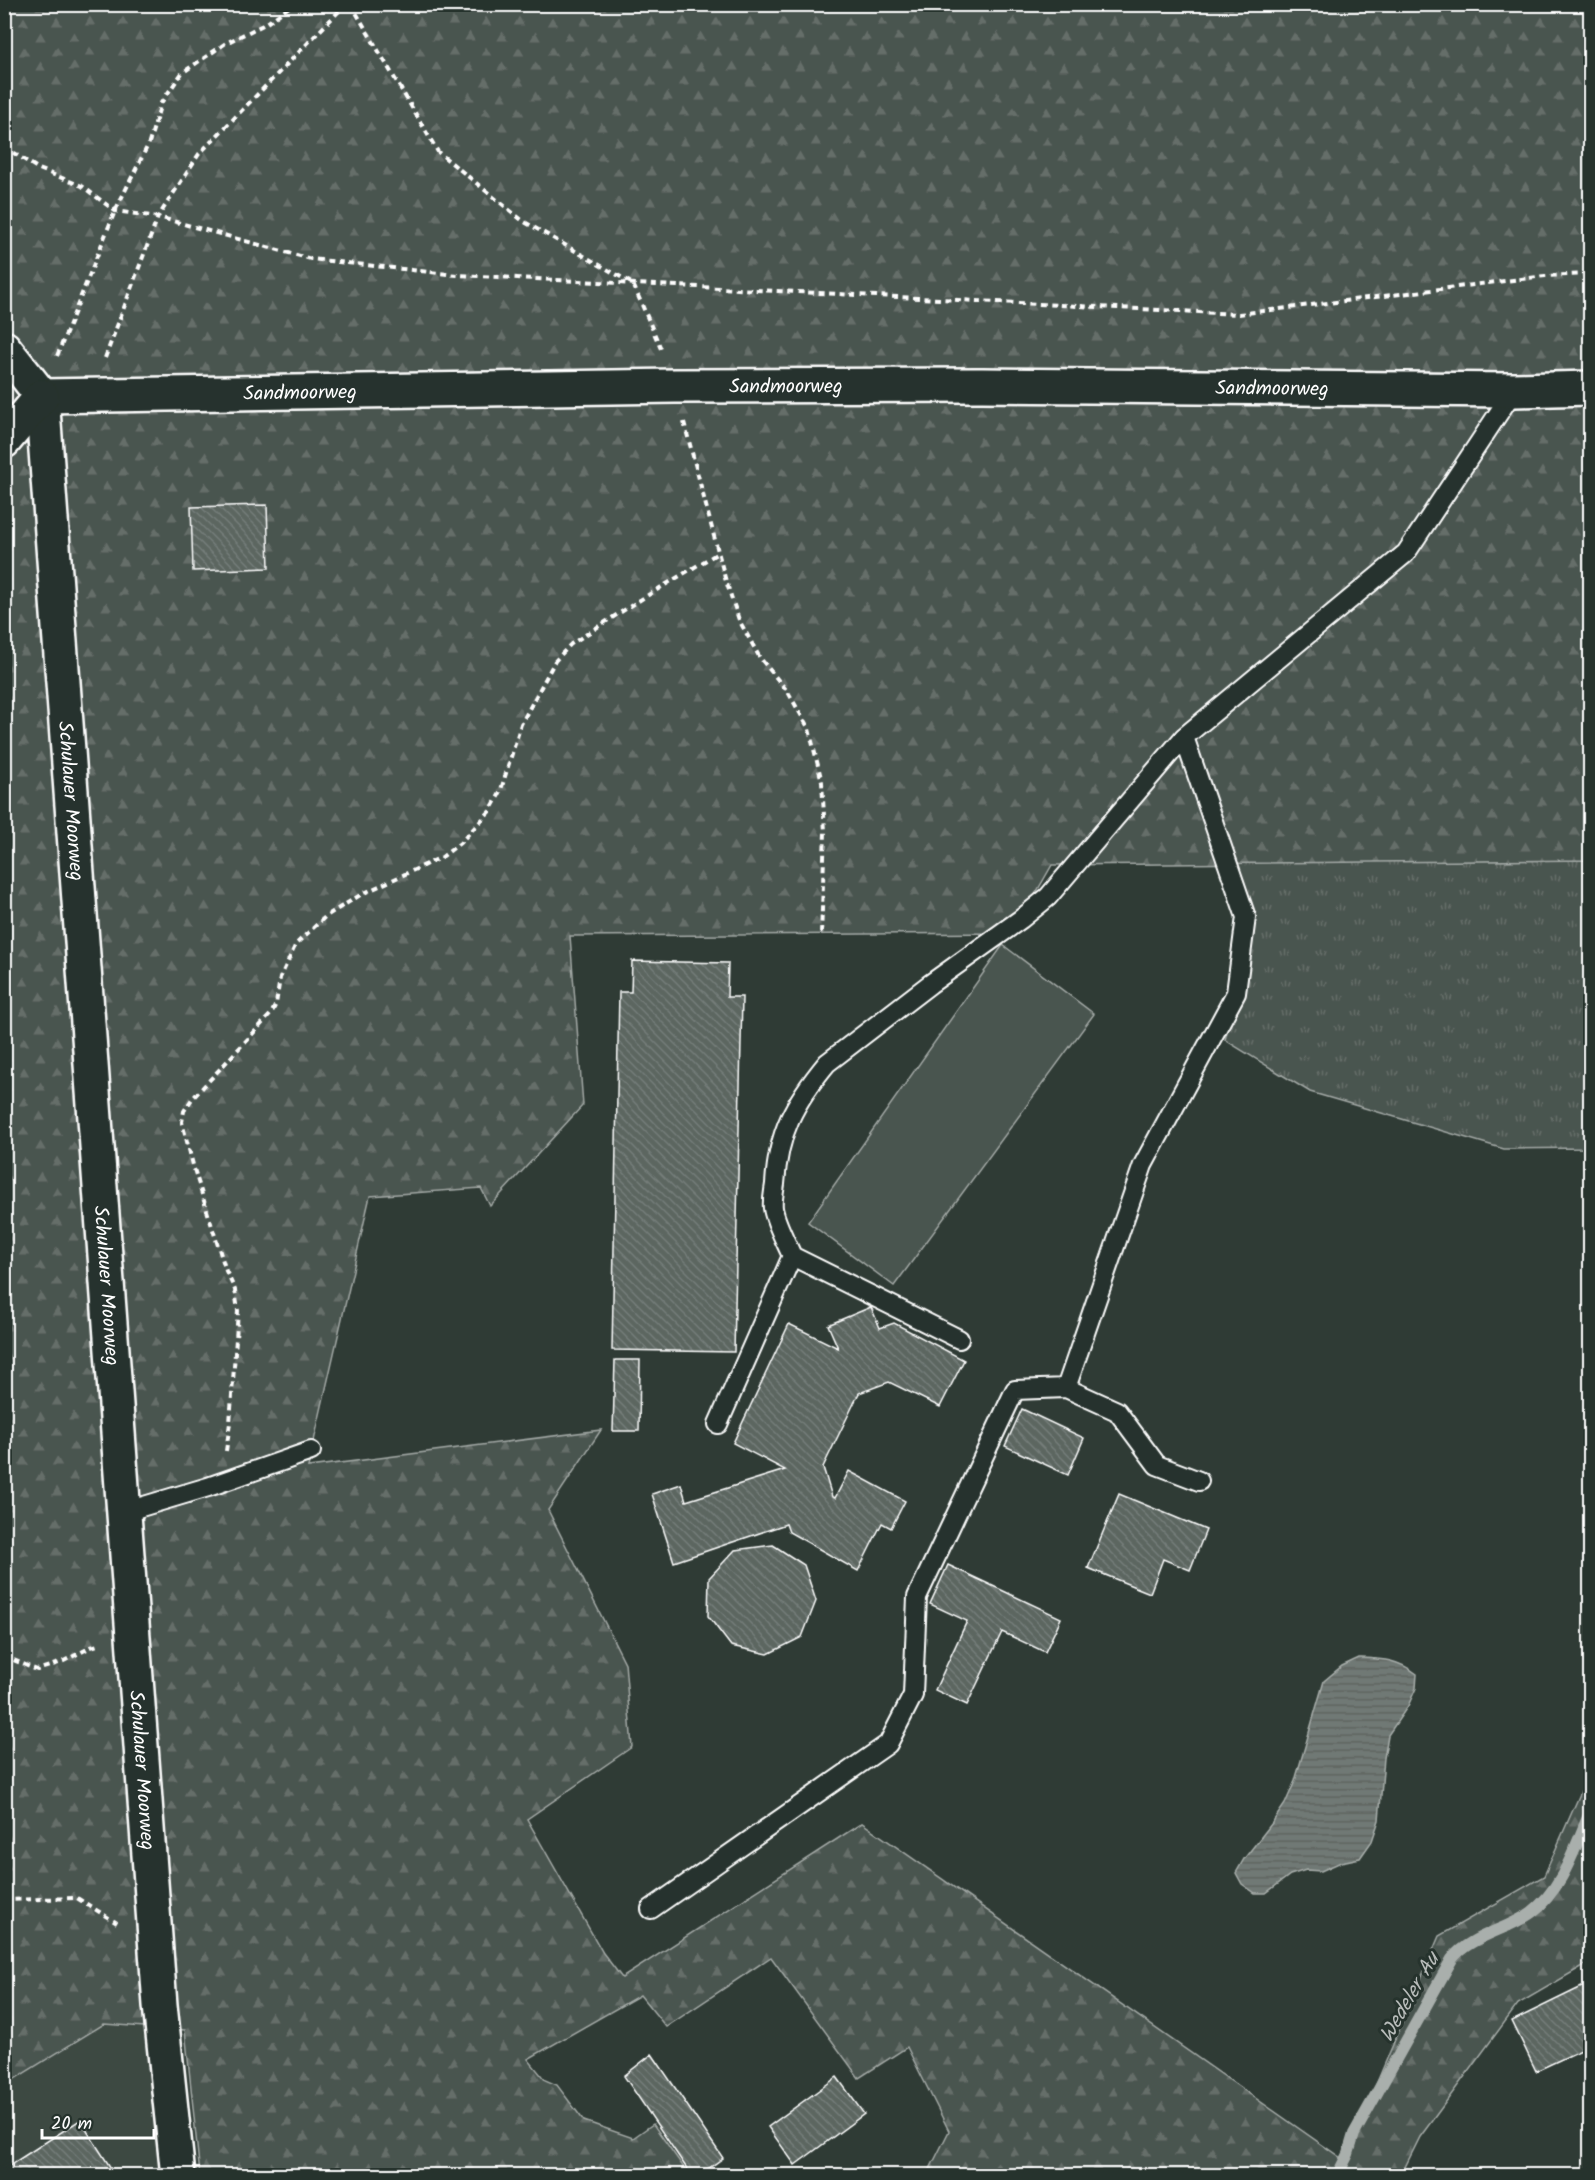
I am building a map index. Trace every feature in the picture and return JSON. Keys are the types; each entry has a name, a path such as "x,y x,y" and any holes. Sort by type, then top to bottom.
{"street":[{"path":"4,348 42,396 4,441"},
{"name":"Sandmoorweg","path":"42,396 675,386 982,385 1514,390 1590,388"},
{"name":"Schulauer Moorweg","path":"42,396 156,1947 178,2175"}],"lane":[{"path":"958,1339 792,1256 773,1209 778,1147 794,1109 827,1064 1048,897 1184,737 1406,553 1514,390"},
{"path":"1066,1388 1143,1165 1236,993 1246,917 1184,737"},
{"path":"718,1424 792,1256"},
{"path":"651,1909 888,1744 914,1695 917,1597 1015,1390 1066,1388 1116,1411 1157,1465 1199,1481"},
{"path":"124,1512 222,1482 311,1451"}],"path":[{"path":"42,396 115,211 149,143 161,104 182,73 226,43 267,23 293,4"},
{"path":"91,395 158,217 199,154 348,4 438,152 523,221 633,284 653,326 675,386 718,554 739,620 760,658 788,692 809,729 822,782 825,822 821,935"},
{"path":"4,147 39,169 82,186 115,211 158,217 311,259 456,275 1239,314 1545,276 1590,274"},
{"path":"222,1482 230,1423 238,1311 235,1290 226,1271 194,1169 182,1122 184,1111 209,1079 271,1014 276,1004 280,978 296,944 326,916 353,899 442,857 460,843 490,811 500,793 521,724 555,661 571,644 718,554"},
{"path":"4,1656 37,1670 62,1662 91,1647 133,1639"},
{"path":"4,1900 77,1898 156,1947"}],"shaded area":[{"path":"1359,1658 1390,1661 1403,1665 1417,1674 1416,1688 1408,1706 1388,1735 1379,1820 1372,1841 1360,1858 1341,1862 1321,1871 1306,1870 1290,1875 1266,1893 1255,1893 1242,1884 1236,1873 1285,1804 1295,1781 1324,1681 1342,1666"},
{"path":"104,2024 156,2029 167,2175 5,2176 5,2085"}],"green space":[{"path":"5,5 1590,5 1590,860 1052,865 1013,933 570,936 583,1105 490,1206 481,1188 370,1196 308,1467 601,1430 548,1510 625,1663 632,1747 527,1819 603,1953 622,1978 862,1823 1344,2160 1439,1936 1544,1876 1590,1771 1590,1962 1518,2004 1420,2137 1401,2175 927,2175 949,2131 907,2047 859,2078 771,1957 666,2027 640,1995 528,2059 545,2080 557,2085 584,2121 633,2138 653,2124 689,2175 200,2175 185,2030 104,2024 5,2085"},
{"path":"1590,860 1590,1148 1504,1149 1310,1092 1225,1040 1236,993 1246,917 1227,862"},
{"path":"1003,945 1094,1014 894,1286 808,1222"}],"building":[{"path":"267,505 269,568 193,571 191,507"},
{"path":"632,961 728,963 727,997 742,997 734,1352 612,1350 619,992 631,992"},
{"path":"871,1307 880,1328 894,1323 964,1360 940,1407 889,1382 859,1393 823,1467 832,1497 835,1498 849,1471 905,1501 891,1528 882,1523 858,1571 789,1532 786,1524 674,1562 652,1494 681,1484 686,1501 785,1470 733,1443 789,1324 838,1348 828,1325"},
{"path":"615,1360 640,1360 639,1431 613,1431"},
{"path":"1022,1409 1084,1438 1068,1475 1005,1446"},
{"path":"1119,1494 1206,1530 1190,1570 1163,1559 1150,1593 1088,1568"},
{"path":"773,1545 804,1565 816,1601 802,1637 768,1654 731,1646 708,1616 709,1578 735,1550"},
{"path":"948,1565 1061,1618 1045,1652 1002,1632 967,1705 935,1690 967,1621 930,1604"},
{"path":"1590,1983 1590,2046 1536,2071 1512,2021"},
{"path":"652,2054 723,2158 698,2176 692,2176 624,2076"},
{"path":"837,2077 864,2114 795,2165 768,2127"},
{"path":"80,2120 116,2176 4,2176 4,2169"}],"waterway":[{"name":"Wedeler Au","path":"1337,2176 1348,2154 1354,2134 1452,1959 1468,1944 1512,1924 1543,1902 1567,1866 1590,1813"}]}
